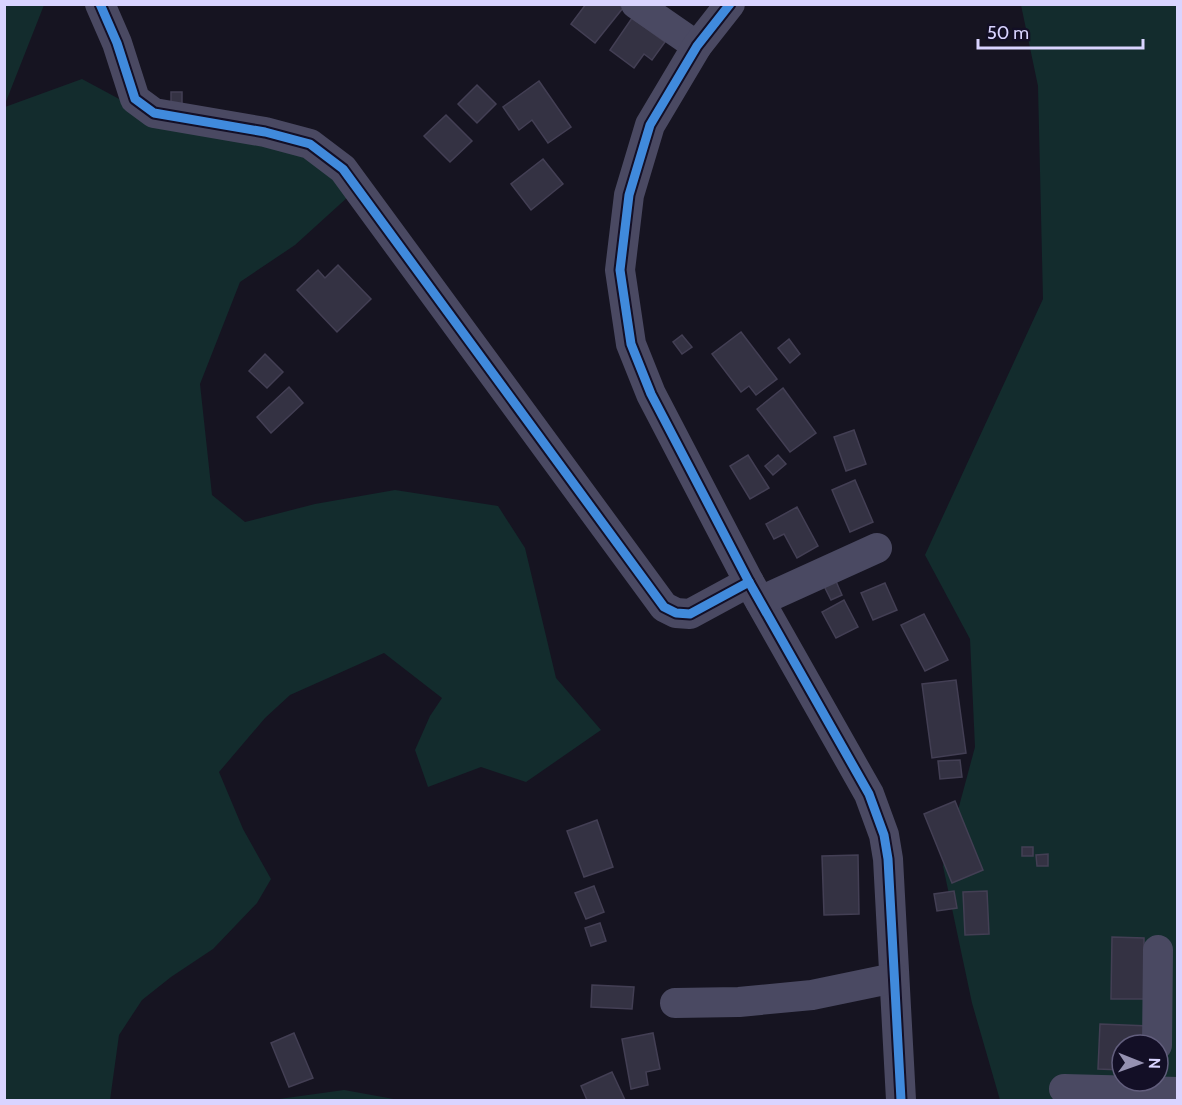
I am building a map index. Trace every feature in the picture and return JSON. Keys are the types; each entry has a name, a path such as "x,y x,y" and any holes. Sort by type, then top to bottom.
{"street":[{"path":"100,4 117,43 135,99 154,113 265,132 310,144 343,169 664,608 676,613 690,614 877,548"},
{"path":"636,4 696,46"},
{"path":"730,4 696,46 650,125 629,195 620,270 631,344 651,394 755,591 869,794 884,835 888,859 901,1101"},
{"path":"1157,1033 1158,950"},
{"path":"675,1003 739,1002 812,995 894,978"},
{"path":"1064,1089 1110,1089"}],"green space":[{"path":"4,5 44,5 5,104"},
{"path":"1021,5 1177,5 1177,1100 1000,1100 972,1003 943,866 975,747 970,639 925,555 1043,299 1038,86"},
{"path":"82,79 149,115 317,160 349,196 295,245 240,282 200,384 212,495 245,522 315,504 395,490 498,506 525,548 556,678 601,730 526,782 481,767 428,787 415,750 430,716 442,698 384,653 290,695 265,718 219,772 243,829 271,879 257,903 213,949 142,1000 119,1035 110,1100 5,1100 5,107"},
{"path":"344,1090 399,1100 272,1100"}],"building":[{"path":"586,4 619,4 623,8 595,43 571,24"},
{"path":"632,18 665,42 652,60 644,54 634,68 610,50"},
{"path":"539,81 571,127 548,143 532,120 519,130 503,107"},
{"path":"477,85 496,104 477,123 458,104"},
{"path":"171,92 182,92 182,106 171,106"},
{"path":"446,115 472,141 450,162 424,136"},
{"path":"543,159 563,184 531,210 511,184"},
{"path":"338,265 371,299 337,332 297,290 318,270 325,278"},
{"path":"741,332 777,379 756,395 749,386 741,392 712,354"},
{"path":"682,335 692,347 682,354 673,342"},
{"path":"789,339 800,354 790,363 778,348"},
{"path":"265,354 283,372 267,388 249,371"},
{"path":"289,387 303,403 271,433 257,417"},
{"path":"783,388 816,433 790,452 757,409"},
{"path":"854,430 866,464 846,471 834,437"},
{"path":"748,455 769,488 750,499 730,466"},
{"path":"778,455 786,464 773,475 765,466"},
{"path":"855,480 873,522 850,532 832,490"},
{"path":"797,507 818,546 797,558 784,534 774,539 766,524"},
{"path":"835,579 842,595 831,600 823,584"},
{"path":"885,583 897,610 873,620 861,593"},
{"path":"844,600 858,627 836,638 822,612"},
{"path":"924,614 948,660 925,671 901,625"},
{"path":"956,680 966,753 932,758 922,684"},
{"path":"960,760 962,777 940,779 938,761"},
{"path":"955,801 983,870 952,883 924,814"},
{"path":"597,820 613,867 584,877 567,831"},
{"path":"1022,847 1033,847 1033,856 1022,856"},
{"path":"1048,854 1048,866 1037,866 1036,855"},
{"path":"858,855 859,914 824,915 822,856"},
{"path":"594,886 604,912 586,919 575,893"},
{"path":"954,891 957,908 937,911 934,894"},
{"path":"987,891 989,934 965,935 963,892"},
{"path":"600,923 606,941 591,946 585,928"},
{"path":"1112,937 1144,938 1144,999 1111,999"},
{"path":"592,985 634,987 632,1009 591,1007"},
{"path":"1100,1024 1149,1026 1149,1033 1110,1033 1110,1070 1098,1069"},
{"path":"294,1033 313,1078 289,1087 271,1043"},
{"path":"653,1033 660,1069 646,1072 648,1085 631,1089 622,1039"},
{"path":"612,1072 625,1100 587,1100 581,1086"}],"cycle path":[{"path":"100,4 117,43 135,99 154,113 265,132 310,144 343,169 664,607 676,613 690,614 749,582"},
{"path":"730,4 697,46 650,125 629,195 620,270 631,344 651,394 749,582 869,794 884,835 888,859 901,1100"}]}
